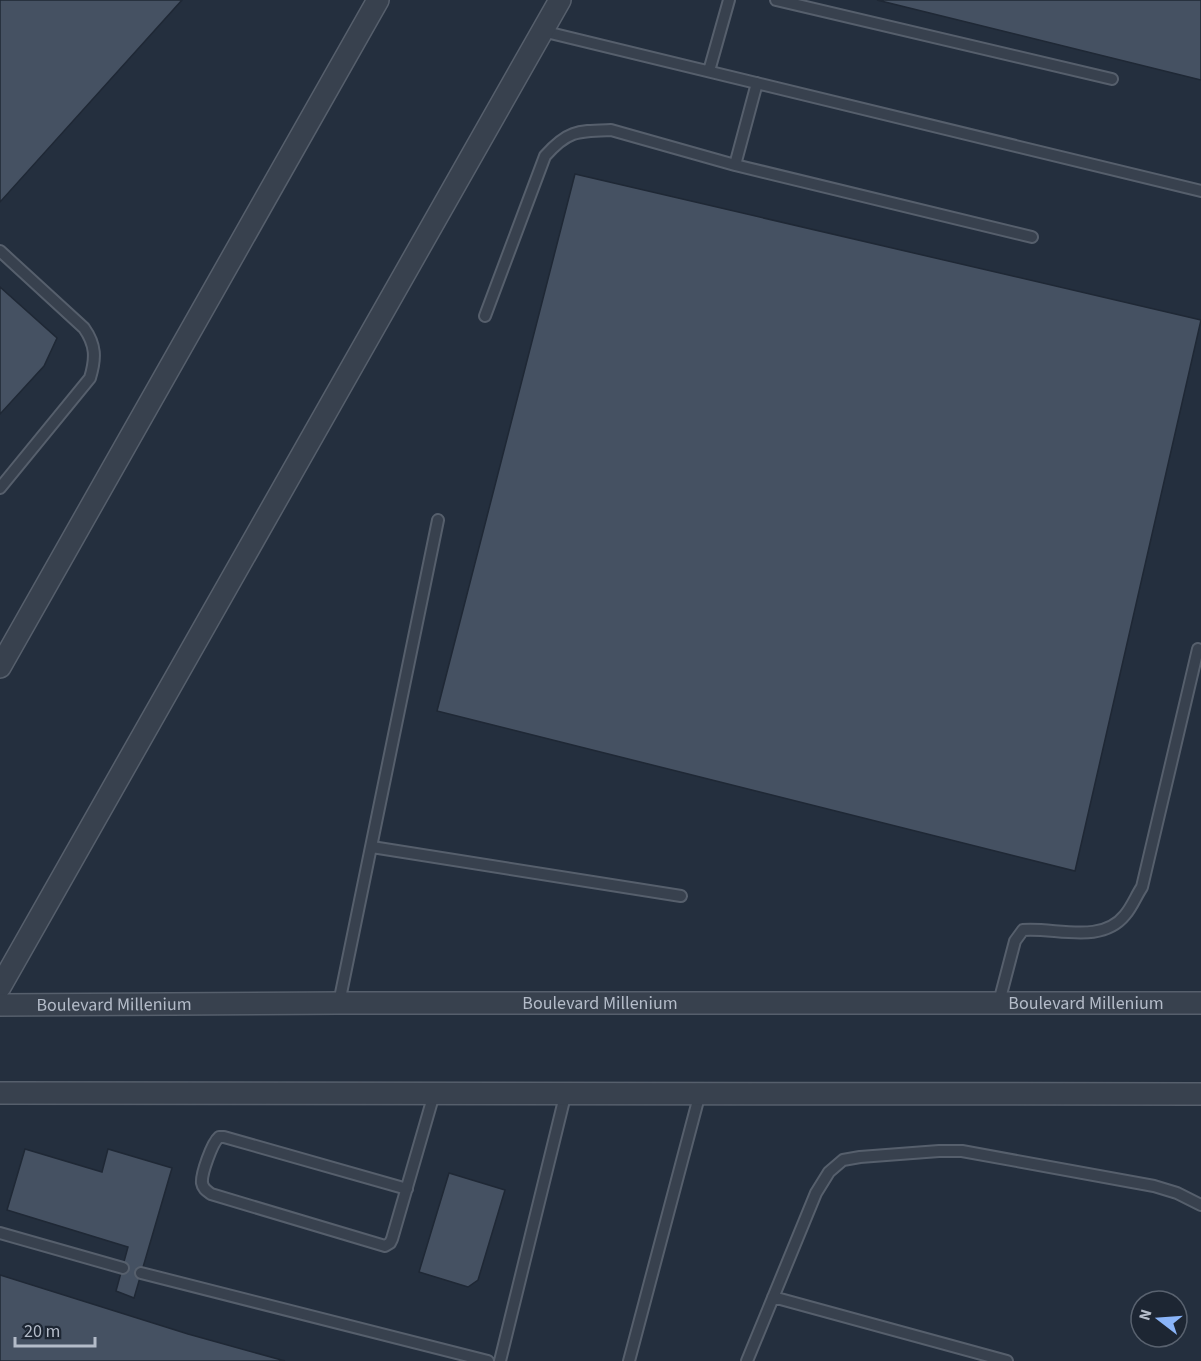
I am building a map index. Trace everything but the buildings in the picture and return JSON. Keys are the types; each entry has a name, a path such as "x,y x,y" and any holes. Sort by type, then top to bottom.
{"street":[{"path":"0,667 378,0"},
{"path":"0,987 560,0"},
{"name":"Boulevard Millenium","path":"0,1005 1201,1003"},
{"path":"0,1093 1201,1094"}],"lane":[{"path":"709,71 729,0"},
{"path":"776,0 1112,79"},
{"path":"542,31 1201,191"},
{"path":"735,165 757,83"},
{"path":"485,316 545,156 558,141 573,134 611,130 735,165 1032,237"},
{"path":"0,251 84,328 95,350 90,378 0,488"},
{"path":"339,1003 438,520"},
{"path":"999,1002 1015,941 1023,930 1077,933 1103,930 1124,916 1142,887 1198,649"},
{"path":"372,847 681,896"},
{"path":"500,1361 566,1092"},
{"path":"629,1361 700,1093"},
{"path":"408,1189 224,1137 219,1137 212,1146 202,1178 205,1191 211,1194 385,1246 390,1244 392,1239 408,1189 434,1094"},
{"path":"747,1361 816,1192 829,1172 843,1161 860,1157 939,1151 983,1154 1154,1186 1177,1193 1201,1205"},
{"path":"0,1233 123,1268"},
{"path":"141,1273 488,1361"},
{"path":"773,1296 1007,1361"}]}
